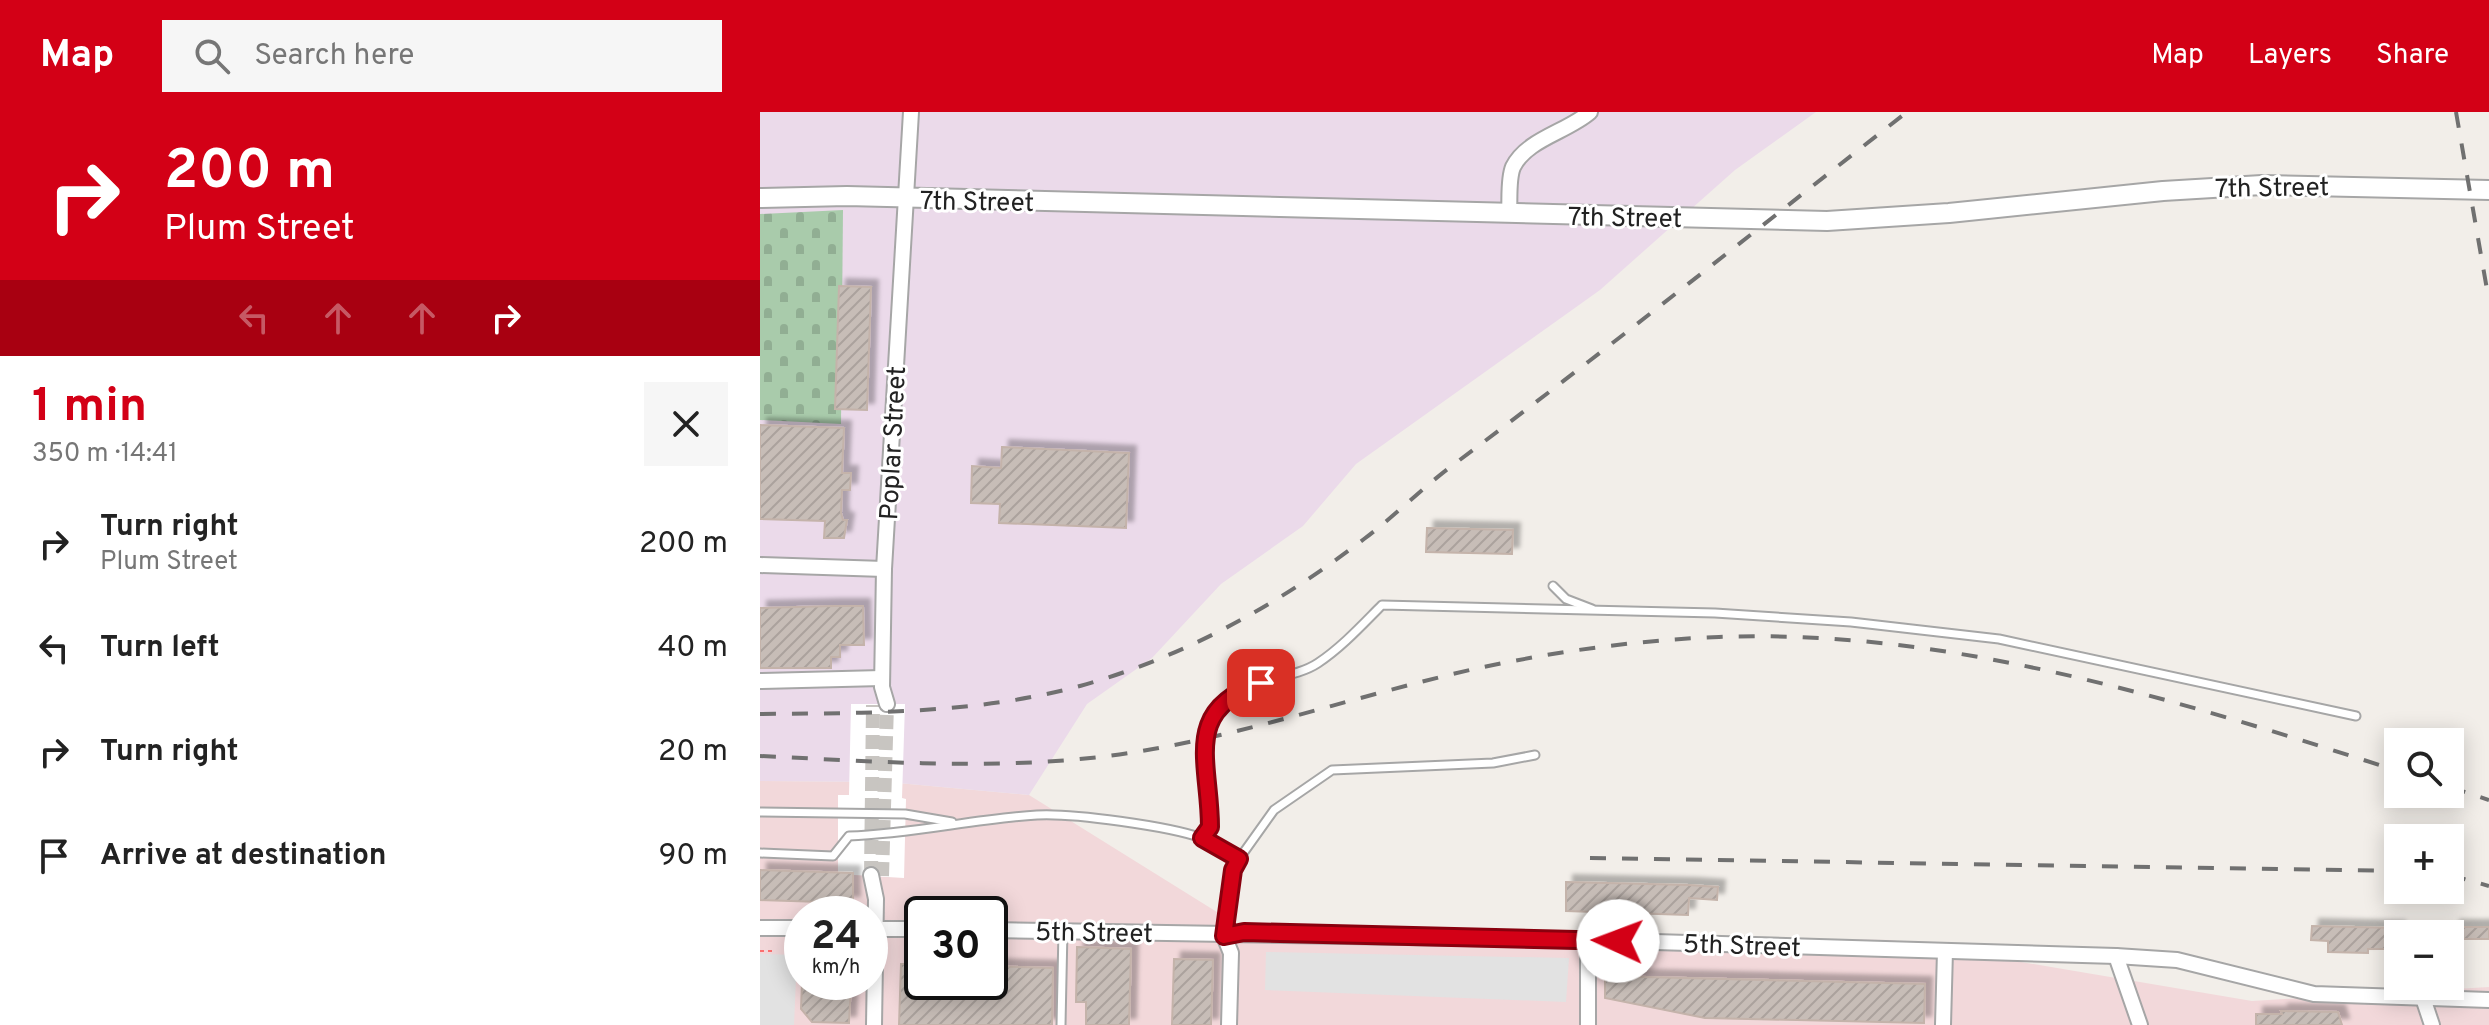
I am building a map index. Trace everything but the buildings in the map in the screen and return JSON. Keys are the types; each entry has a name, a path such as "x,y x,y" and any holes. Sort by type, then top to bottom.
{"street":[{"name":"Poplar Street","path":"880,704 884,569 911,112"},
{"path":"1509,212 1512,169 1527,149 1578,122 1590,112"},
{"name":"7th Street","path":"760,198 1827,221 2248,186 2489,190"},
{"path":"760,565 884,569"},
{"path":"760,681 882,682"},
{"path":"1229,1025 1231,953 1224,936 1233,870 1239,859"},
{"path":"876,875 876,896"},
{"path":"760,928 784,928"},
{"name":"5th Street","path":"1008,930 1588,940 2116,956 2177,960 2314,994 2384,997"},
{"path":"1588,940 1588,1025"},
{"path":"1943,1025 1945,951"},
{"path":"2116,956 2140,1025"},
{"name":"5th Street","path":"2464,999 2489,1000"},
{"path":"874,1000 874,1025"},
{"path":"2424,1000 2432,1025"}],"lane":[{"path":"1553,586 1566,599 1602,612"},
{"path":"1202,838 1210,827 1205,739 1209,718 1219,705 1235,692 1315,666 1382,605 1715,613 1999,639 2356,716"},
{"path":"760,853 833,856 849,836 905,835 958,823 1041,815 1145,826 1202,838 1239,859 1274,810 1332,770 1493,763 1535,755"},
{"path":"760,812 905,814 958,823"},
{"path":"1061,1025 1063,930"}],"path":[{"path":"760,951 774,951"}],"shaded area":[{"path":"760,112 1816,112 1735,170 1600,290 1356,464 1303,526 1221,584 1152,658 1087,704 1029,795 887,782 760,781"},
{"path":"760,781 887,782 1029,795 1249,932 1891,940 2252,1001 2384,993 2384,1000 2464,1000 2464,988 2489,987 2489,1025 760,1025"},
{"path":"1266,952 1569,958 1566,1002 1265,990"},
{"path":"760,954 784,955 784,1000 795,1000 794,1025 760,1025"}],"green space":[{"path":"843,210 841,424 760,420 760,214"}],"pier":[{"path":"851,704 905,704 902,798 906,799 904,878 838,874 838,795 849,795"}],"tunnel":[{"path":"882,876 887,704"},
{"path":"871,875 873,705"}],"railway":[{"path":"760,714 921,710 1041,695 1119,674 1229,626 1298,586 1364,539 1445,471 1907,112"},
{"path":"2456,112 2489,301"},
{"path":"760,756 957,764 1104,756 1233,732 1470,670 1531,658 1625,644 1688,639 1806,637 1892,644 2064,674 2233,719 2384,767"},
{"path":"2464,792 2489,800"},
{"path":"1590,858 2384,871"},
{"path":"2464,879 2489,886"}],"route":[{"path":"1261,683 1235,692 1219,705 1209,718 1205,739 1210,827 1202,838 1239,859 1233,870 1224,936 1244,932 1618,941"}]}
